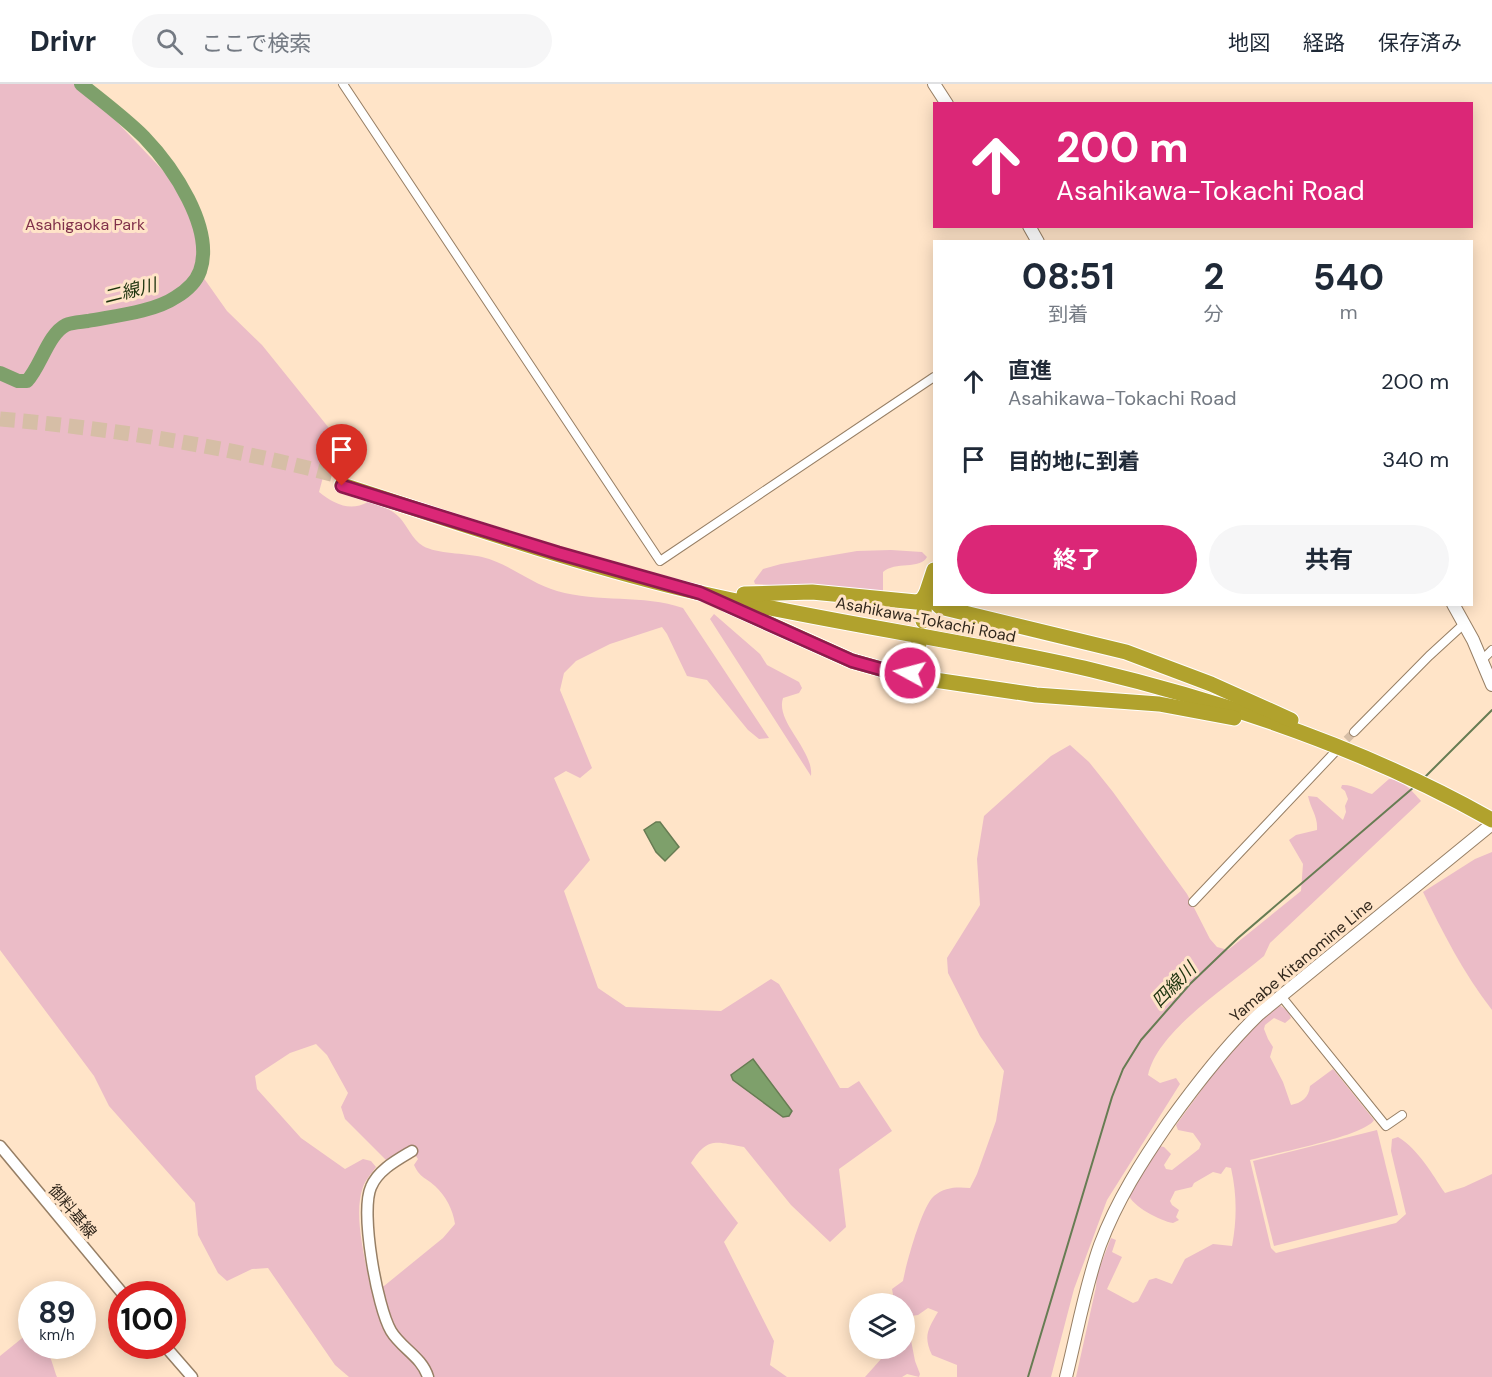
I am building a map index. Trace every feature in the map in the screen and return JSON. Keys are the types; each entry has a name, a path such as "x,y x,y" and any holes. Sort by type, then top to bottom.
{"highway":[{"name":"Asahikawa-Tokachi Road","path":"1289,724 1215,695 1092,662 744,594 644,571 342,482 568,556 700,593 1089,670 1289,724 1341,739 1492,812"},
{"path":"744,594 812,592 916,602 933,597"},
{"path":"700,593 852,661 902,675 917,668 922,642"},
{"path":"926,622 933,597"},
{"path":"939,606 1126,651 1211,684 1289,724"},
{"path":"917,668 928,679 942,682 1036,695 1159,704 1289,724"},
{"name":"Asahikawa-Tokachi Road","path":"1412,775 1492,822"}],"main road":[{"path":"933,84 945,102"},
{"path":"1454,606 1465,623 1491,682"},
{"name":"Yamabe Kitanomine Line","path":"1066,1377 1090,1275 1122,1195 1159,1137 1208,1070 1238,1034 1281,996 1492,822"}],"street":[{"path":"343,84 660,561 933,378"},
{"path":"1354,732 1465,623"},
{"path":"1482,660 1492,650"},
{"path":"1193,902 1334,753"},
{"path":"1281,996 1386,1126 1402,1115"},
{"name":"御料基線","path":"0,1146 112,1281"},
{"path":"412,1151 376,1177 368,1196 367,1212 376,1287 384,1316 392,1332 419,1361 428,1377"},
{"path":"176,1359 192,1377"}],"green space":[{"name":"Asahigaoka Park","path":"0,84 77,84 99,103 171,179 196,229 203,277 227,311 262,345 341,443 340,461 326,466 319,492 342,505 355,506 368,502 385,508 400,518 419,543 429,549 492,560 557,591 588,597 652,601 683,608 769,738 759,739 748,730 707,680 687,676 662,627 610,644 576,661 564,673 560,690 592,768 580,778 566,771 554,778 590,860 564,891 598,988 626,1007 721,1011 771,979 779,984 840,1088 848,1088 859,1081 892,1131 839,1169 846,1227 830,1242 791,1205 744,1147 713,1143 703,1148 691,1163 738,1223 724,1242 774,1341 770,1365 787,1377 349,1377 335,1365 268,1268 252,1269 227,1281 218,1273 198,1235 195,1203 109,1106 94,1076 0,950","holes":["316,1044 327,1055 348,1093 341,1107 345,1119 386,1160 409,1146 418,1159 414,1165 416,1169 442,1194 451,1208 454,1219 455,1224 443,1238 384,1286 370,1285 359,1210 363,1187 376,1167 371,1161 363,1159 345,1169 301,1138 257,1089 255,1076 290,1053"]},
{"path":"857,551 922,552 927,557 919,563 894,567 883,572 883,592 755,584 754,581 763,569 781,564"},
{"path":"714,614 760,654 767,665 799,682 802,688 799,693 783,698 782,707 784,717 807,756 811,776 710,619"},
{"path":"1070,745 1089,762 1187,894 1210,939 1217,947 1228,950 1301,891 1303,864 1289,840 1296,835 1317,830 1308,796 1317,797 1343,820 1348,799 1341,788 1342,785 1372,794 1389,779 1399,781 1421,801 1270,943 1264,956 1180,1025 1154,1058 1148,1075 1160,1083 1176,1078 1180,1084 1107,1200 1074,1289 1051,1377 957,1377 957,1365 932,1355 929,1348 928,1333 938,1312 928,1308 915,1315 915,1293 893,1293 892,1289 903,1281 915,1236 929,1202 938,1193 947,1189 970,1188 996,1121 1004,1071 980,1036 948,973 947,958 980,905 977,859 984,816 1051,756"},
{"path":"1492,852 1492,1010 1463,968 1423,892 1475,859"},
{"path":"1278,1004 1288,1011 1291,1018 1285,1023 1274,1018 1265,1025 1264,1029 1273,1047 1270,1057 1283,1082 1291,1105 1304,1099 1310,1086 1333,1069 1374,1120 1367,1126 1337,1138 1250,1160 1271,1248 1276,1253 1396,1223 1406,1214 1391,1151 1392,1139 1398,1137 1406,1142 1445,1193 1492,1174 1492,1377 1076,1377 1097,1274 1111,1238 1116,1240 1112,1252 1122,1257 1107,1289 1133,1303 1138,1301 1149,1280 1156,1278 1172,1284 1185,1259 1213,1244 1232,1246 1236,1207 1231,1168 1226,1167 1221,1174 1213,1172 1194,1183 1192,1187 1175,1191 1170,1201 1179,1210 1176,1217 1179,1220 1173,1223 1147,1212 1128,1194 1159,1146 1164,1147 1171,1154 1164,1165 1166,1169 1172,1170 1199,1149 1201,1144 1193,1133 1178,1130 1176,1125 1238,1040"},
{"path":"1377,1130 1398,1215 1274,1246 1253,1161"},
{"path":"18,1341 18,1359 50,1359 57,1377 0,1377 0,1356"},
{"path":"881,1359 915,1359 920,1374 919,1377 907,1374 902,1377 865,1377"}],"shaded area":[{"path":"660,822 679,847 665,861 656,852 644,830"},
{"path":"753,1059 792,1111 789,1116 783,1117 733,1080 731,1075"}],"waterway":[{"name":"二線川","path":"0,373 18,381 27,381 54,335 66,325 134,313 167,302 183,292 200,271 203,254 202,236 196,217 178,181 144,137 81,84"},
{"name":"四線川","path":"1425,777 1492,710"},
{"name":"四線川","path":"1028,1377 1112,1097 1123,1069 1141,1040 1190,984 1238,938 1414,787"}],"tunnel":[{"path":"0,419 173,440 301,466 343,477"},
{"path":"1338,748 1354,732"}],"route":[{"path":"342,486 640,578 700,593 852,661 902,675 910,673"}]}
